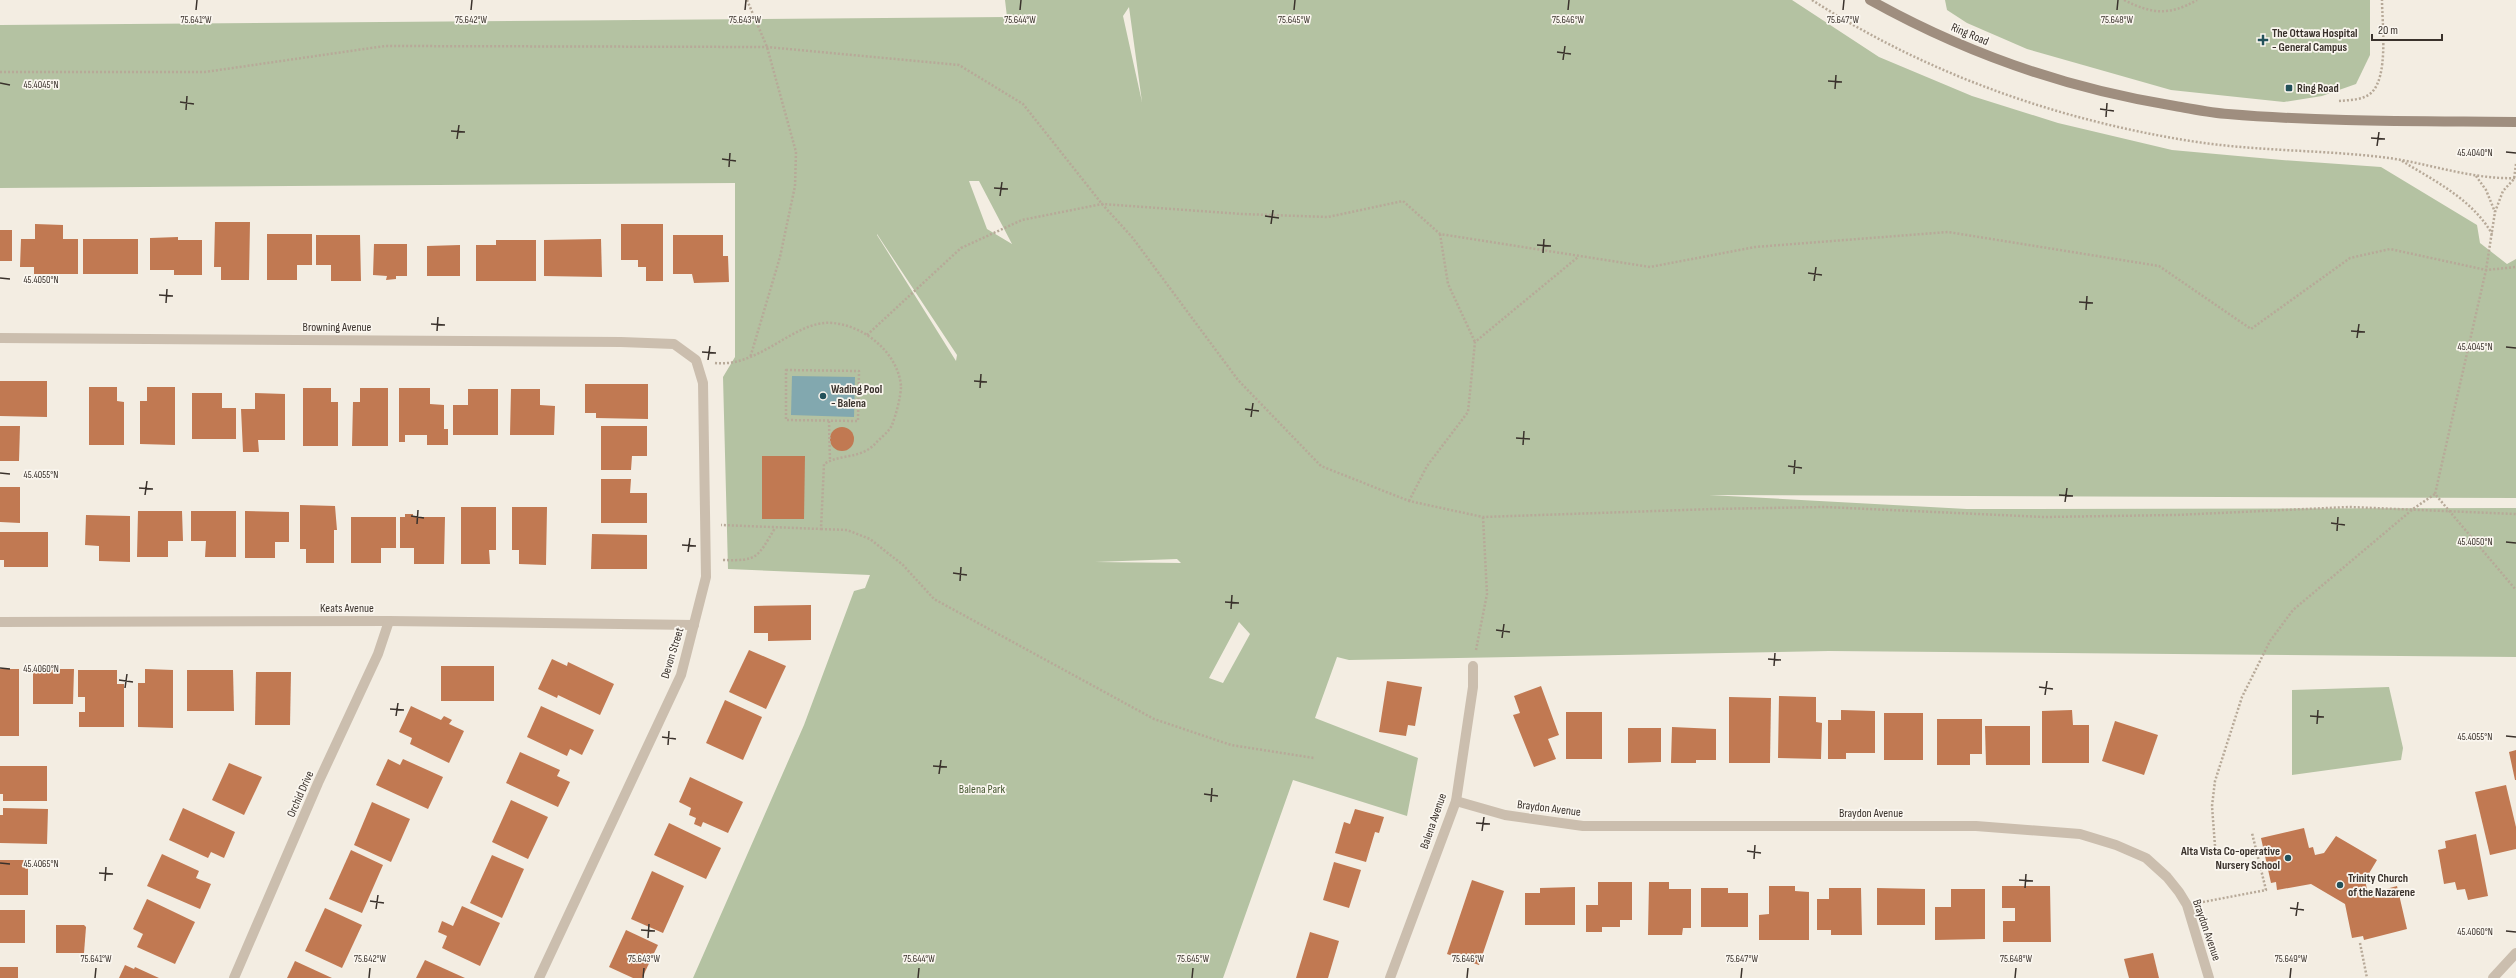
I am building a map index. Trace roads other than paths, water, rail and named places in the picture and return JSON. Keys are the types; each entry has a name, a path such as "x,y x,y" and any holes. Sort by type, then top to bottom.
{"street":[{"name":"Ring Road","path":"1870,0 1908,21 2014,66 2058,80 2142,101 2227,114 2339,120 2516,122"},
{"name":"Browning Avenue","path":"0,338 674,344 696,360"},
{"name":"Devon Street","path":"539,978 681,675 694,625 706,577 703,383 696,360"},
{"name":"Keats Avenue","path":"0,622 389,621 694,625"},
{"name":"Orchid Drive","path":"234,978 318,783 378,654 389,621"},
{"name":"Balena Avenue","path":"1390,978 1456,800 1473,687 1473,666"},
{"name":"Braydon Avenue","path":"1456,800 1505,816 1583,826 1976,826 2080,834 2116,845 2146,858 2179,892 2187,905 2209,978"},
{"path":"2493,978 2516,953"}],"water":[{"name":"Wading Pool - Balena","path":"792,376 855,377 854,417 791,415"}],"place":[{"name":"The Ottawa Hospital - General Campus","path":"2263,40"},
{"name":"Ring Road","path":"2289,88"},
{"name":"Wading Pool - Balena","path":"823,396"},
{"name":"Alta Vista Co-operative Nursery School","path":"2288,858"},
{"name":"Trinity Church of the Nazarene","path":"2340,885"}],"park label":[{"name":"Balena Park","path":"982,789"}]}
